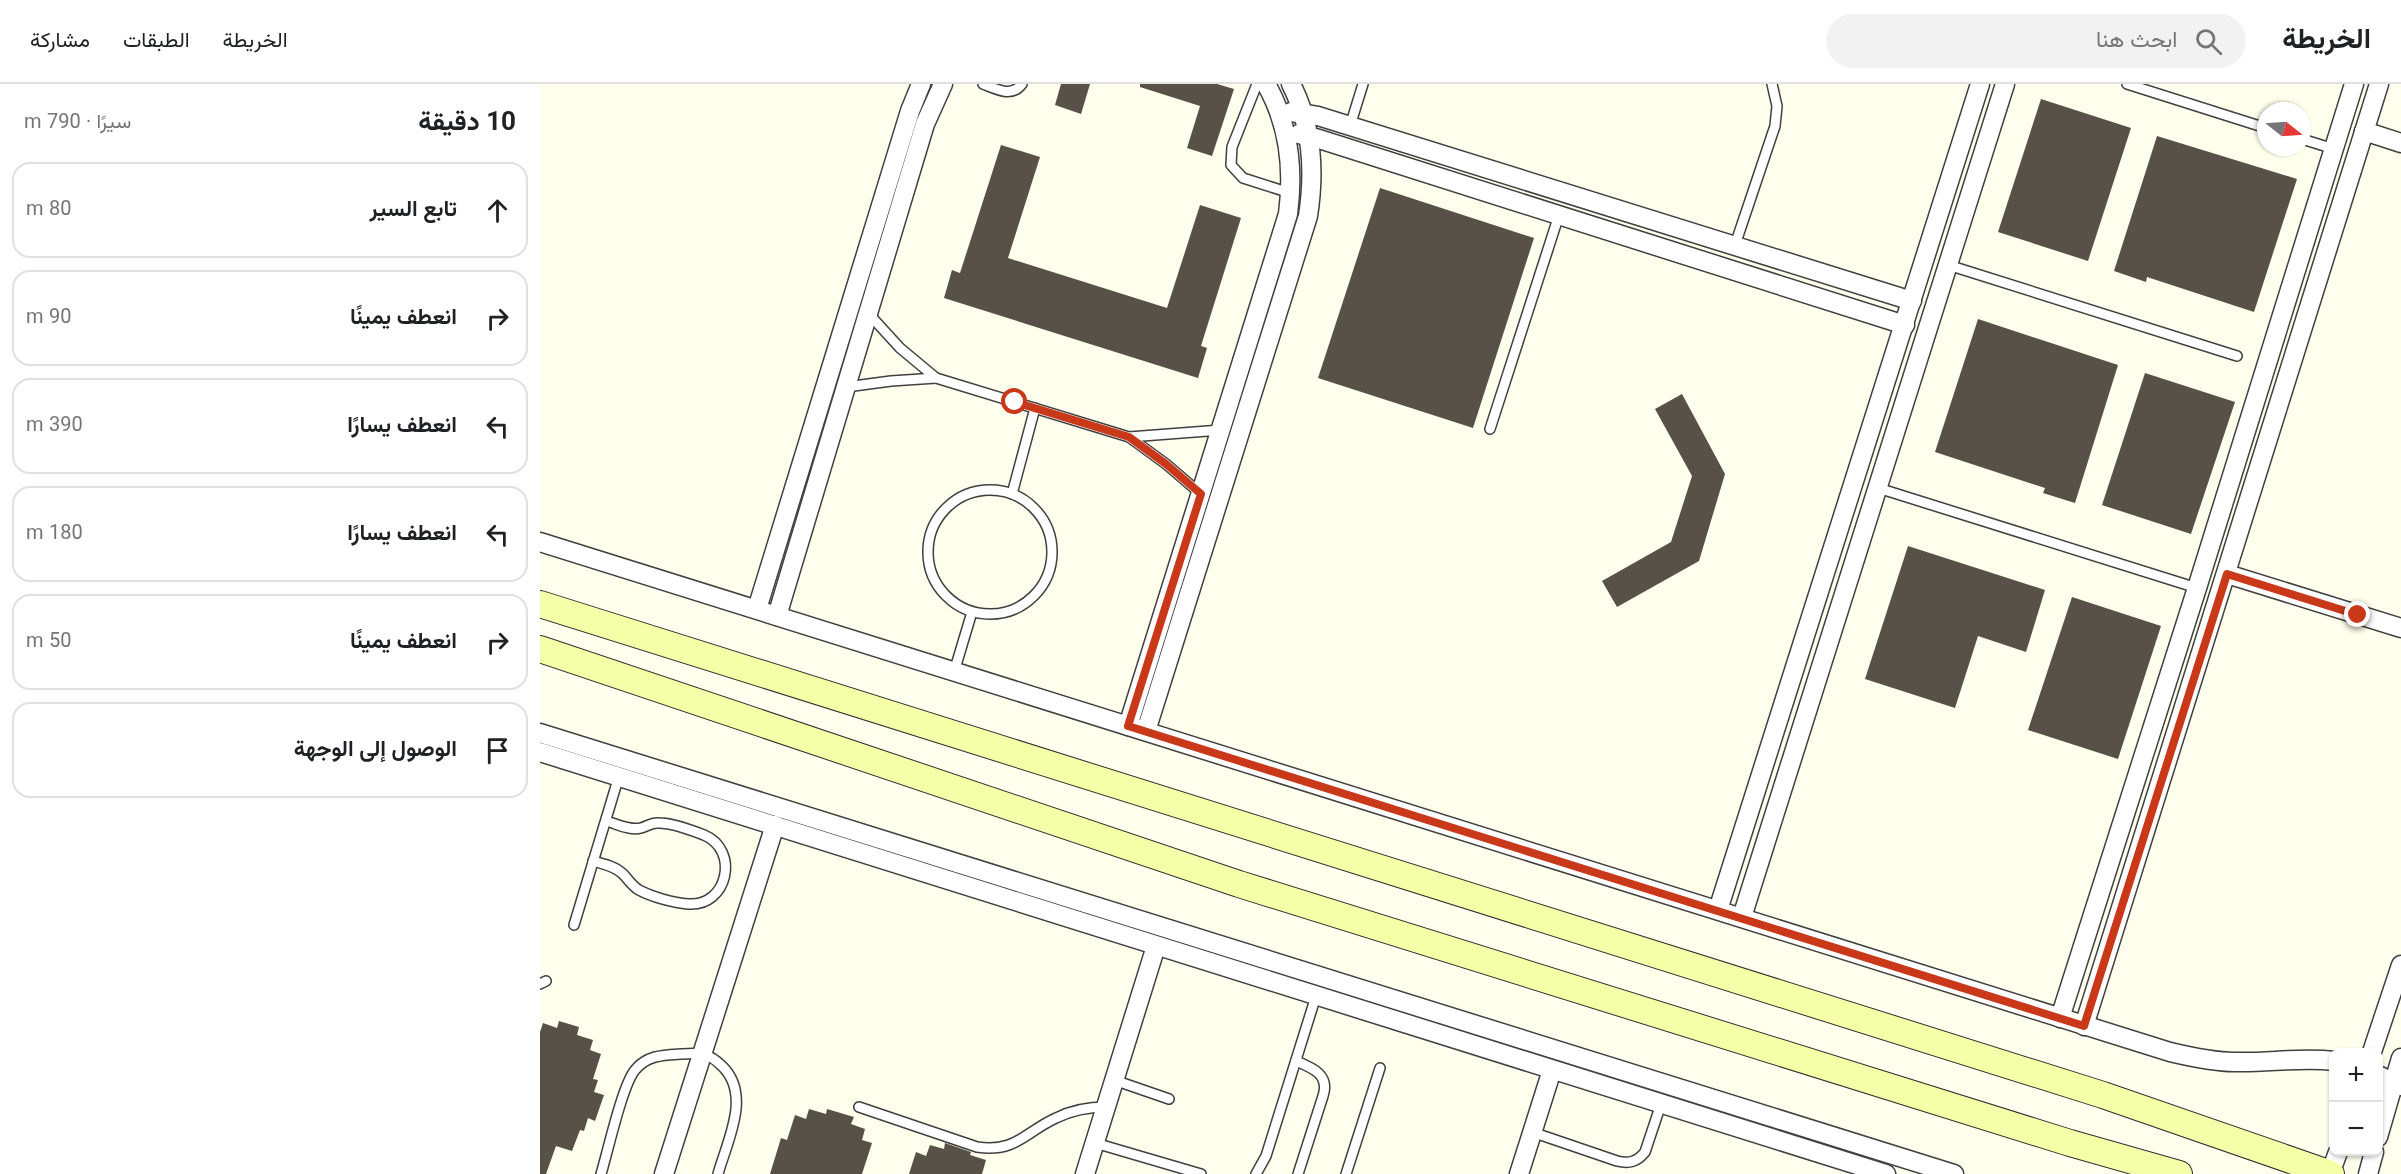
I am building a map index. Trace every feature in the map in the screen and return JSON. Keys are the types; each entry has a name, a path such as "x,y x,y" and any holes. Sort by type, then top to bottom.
{"street":[{"path":"757,609 910,111 921,84"},
{"path":"777,616 926,124 943,84"},
{"path":"1137,728 1201,494 1282,233 1290,193 1290,152 1280,113 1266,84"},
{"path":"1137,728 1303,236 1311,196 1312,176 1308,136 1291,84"},
{"path":"1718,910 1980,84"},
{"path":"1743,917 2005,84"},
{"path":"2060,1018 2354,84"},
{"path":"2084,1026 2379,84"},
{"path":"1280,113 1302,112 1350,126 1912,301"},
{"path":"1286,132 1308,136 1905,325"},
{"path":"2364,132 2401,143"},
{"path":"1857,310 1864,286"},
{"path":"540,542 1743,917 2084,1026 2180,1054 2234,1062 2329,1060"},
{"path":"2227,574 2401,628"},
{"path":"540,604 2103,1095 2331,1174 2337,1156"},
{"path":"540,649 1239,884 2070,1143 2179,1174"},
{"path":"540,733 1954,1174"},
{"path":"540,752 1886,1174"},
{"path":"664,1174 775,825"},
{"path":"1085,1174 1156,946"},
{"path":"2374,1048 2401,965"},
{"path":"2383,1118 2391,1081 2401,1058"},
{"path":"1519,1174 1552,1070"},
{"path":"2368,1174 2373,1156"}],"lane":[{"path":"983,84 1009,92 1018,90 1022,84"},
{"path":"1257,84 1232,147 1231,165 1243,178 1290,193"},
{"path":"1350,126 1363,84"},
{"path":"1735,245 1775,126 1777,106 1772,84"},
{"path":"2127,84 2257,125"},
{"path":"2311,142 2334,149"},
{"path":"1490,429 1559,215"},
{"path":"1948,265 2236,356"},
{"path":"868,313 900,348 936,378"},
{"path":"846,387 936,378 1129,437 1201,494"},
{"path":"1012,494 1035,408"},
{"path":"1129,437 1221,430"},
{"path":"1878,488 2197,588"},
{"path":"987,490 1012,494 1033,507 1047,528 1052,553 1049,572 1040,589 1021,606 998,614 972,612 950,600 935,581 928,557 931,532 944,511 964,496 987,490"},
{"path":"954,672 972,612"},
{"path":"574,925 619,776"},
{"path":"593,861 616,869 639,890 688,904 713,897 719,891 726,876 727,867 722,850 710,838 665,824 652,823 630,829 606,820"},
{"path":"1256,1174 1264,1164 1316,996"},
{"path":"601,1174 628,1085 635,1070 656,1056 703,1053 718,1062 729,1073 737,1095 736,1111 718,1174"},
{"path":"1296,1061 1316,1070 1324,1079 1325,1085 1298,1174"},
{"path":"1346,1174 1380,1068"},
{"path":"1114,1080 1169,1099"},
{"path":"1532,1132 1617,1161 1629,1162 1641,1157 1645,1152 1661,1104"},
{"path":"859,1107 977,1147 997,1149 1017,1143 1062,1115 1080,1109 1106,1107"},
{"path":"1095,1143 1201,1174"}],"building":[{"path":"1061,84 1090,84 1081,114 1055,105"},
{"path":"1140,84 1217,84 1234,89 1212,156 1187,148 1200,106 1140,87"},
{"path":"2041,99 2131,128 2088,261 1998,232"},
{"path":"2157,136 2297,179 2254,312 2147,277 2146,282 2114,271"},
{"path":"1001,145 1040,157 1008,258 1167,308 1200,205 1241,218 1201,346 1207,348 1198,378 944,298 952,270 960,273"},
{"path":"1380,188 1534,238 1473,428 1318,378"},
{"path":"1978,319 2118,365 2075,503 2043,493 2045,488 1935,452"},
{"path":"2145,373 2235,402 2191,534 2102,505"},
{"path":"1682,394 1725,474 1699,561 1617,607 1602,581 1671,542 1692,476 1655,409"},
{"path":"1908,546 2045,590 2026,652 1978,636 1955,708 1865,679"},
{"path":"2072,597 2161,626 2118,759 2028,730"},
{"path":"559,1021 579,1027 577,1035 593,1040 590,1050 601,1054 593,1079 598,1080 594,1092 604,1095 595,1121 588,1118 584,1131 580,1130 572,1151 556,1146 546,1174 540,1174 540,1032 543,1023 557,1028"},
{"path":"809,1109 826,1114 827,1109 854,1117 851,1124 865,1129 862,1140 872,1143 862,1174 770,1174 781,1138 787,1140 795,1115 806,1119"},
{"path":"945,1143 986,1160 982,1174 909,1174 916,1152 926,1156 930,1145 944,1149"}],"route":[{"path":"1015,402 1129,437 1201,494 1128,726 1743,917 2084,1026 2227,574 2358,615"}]}
